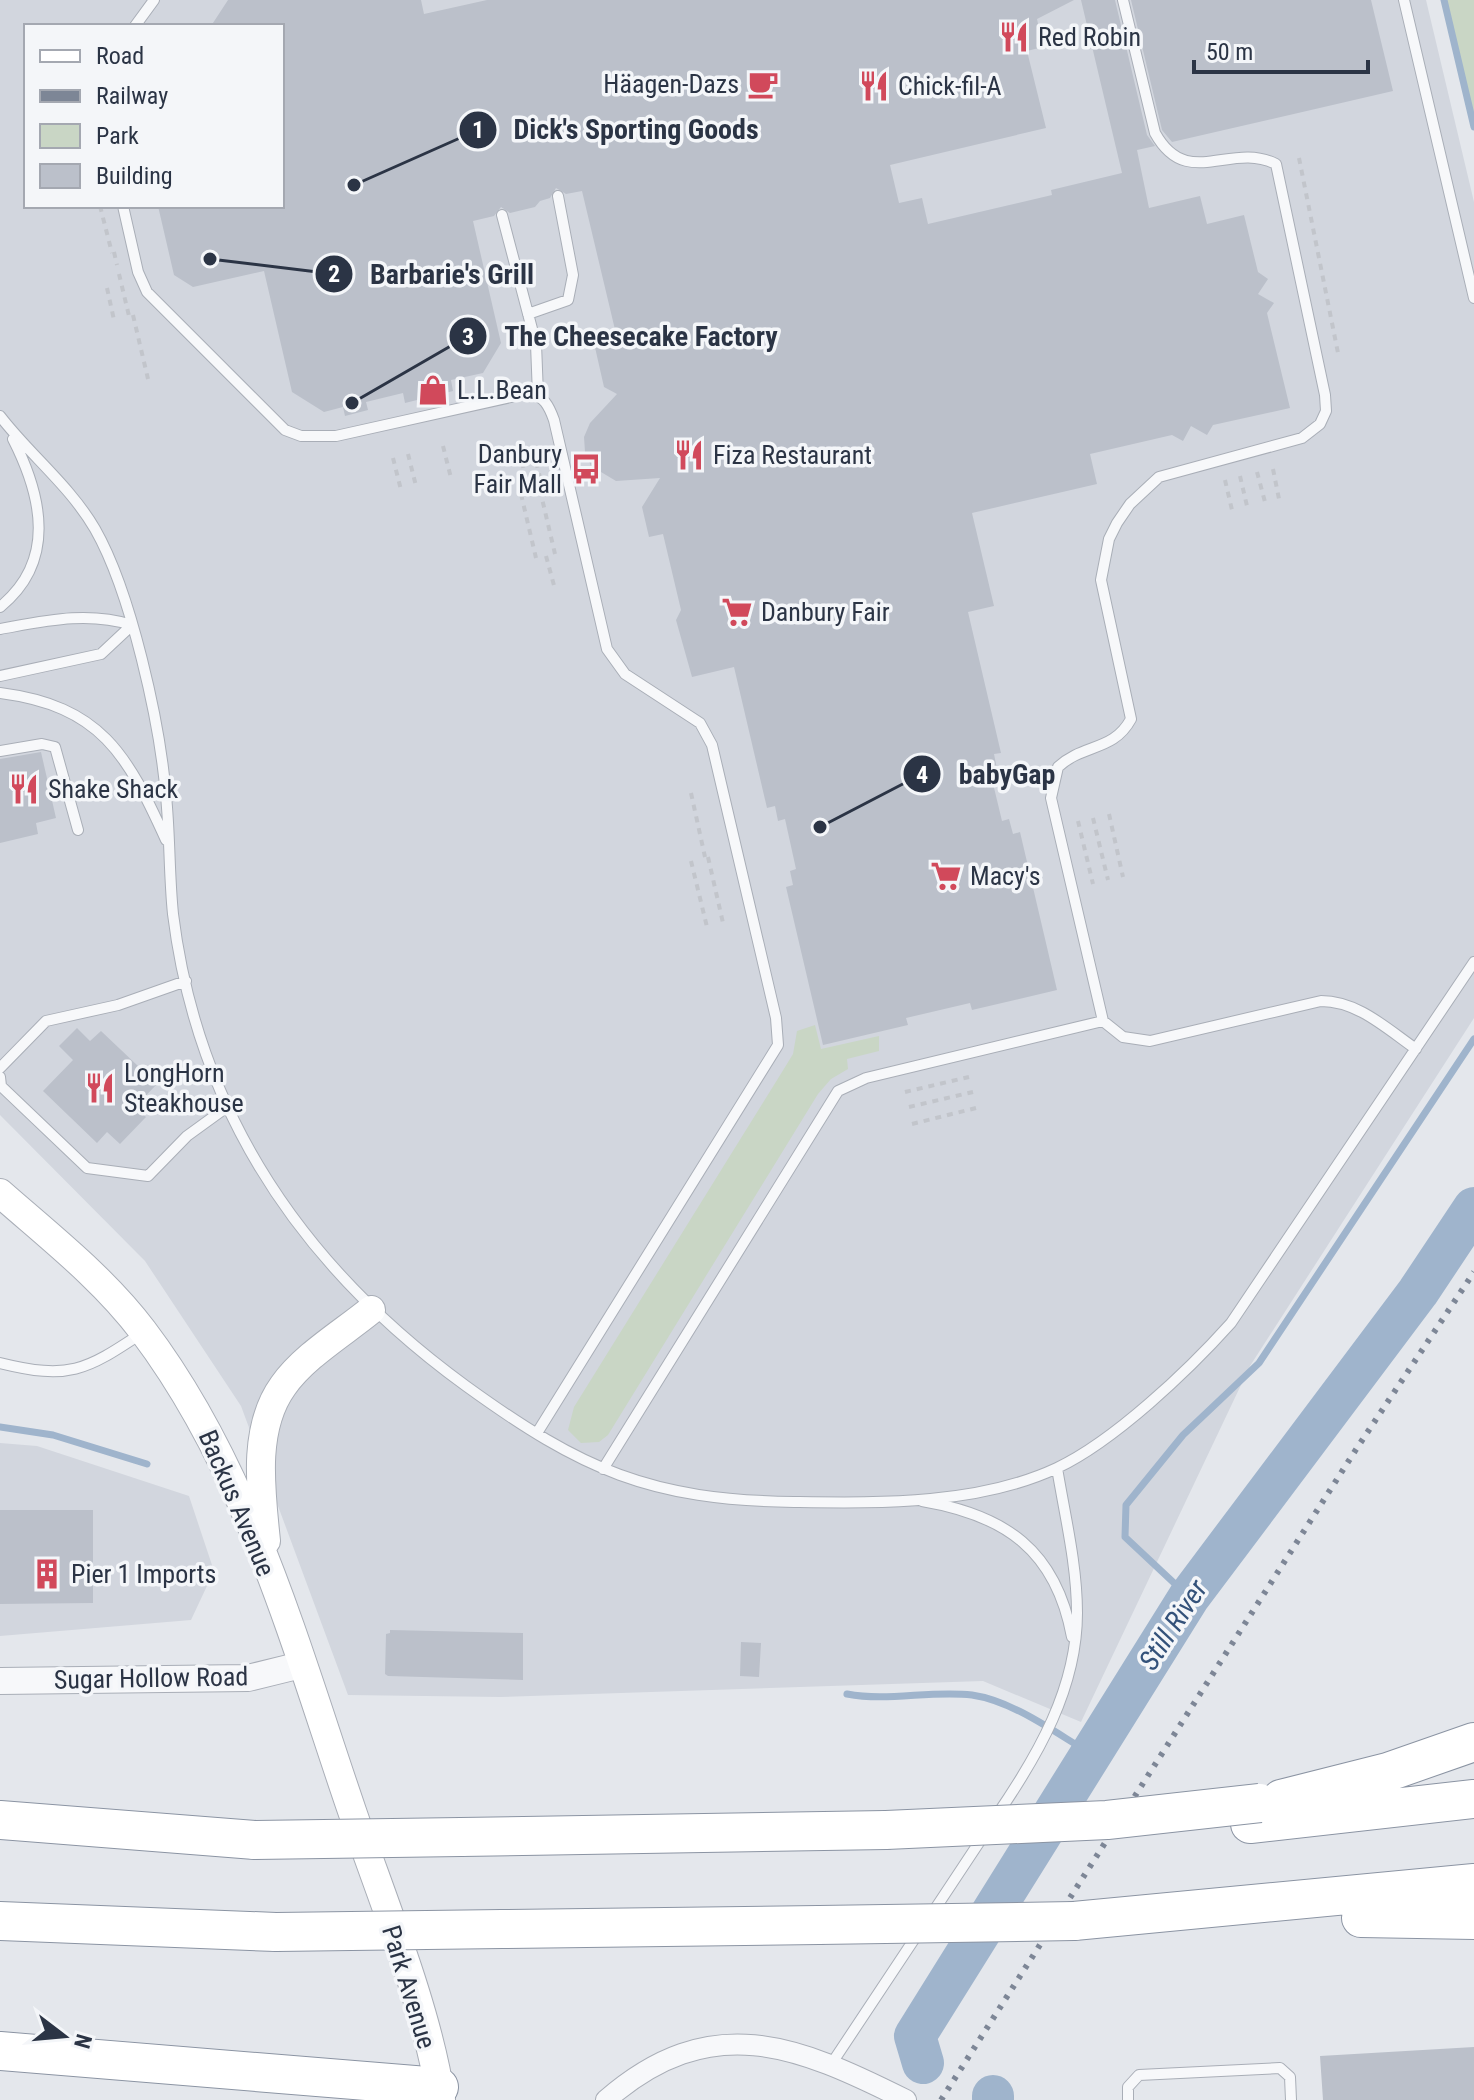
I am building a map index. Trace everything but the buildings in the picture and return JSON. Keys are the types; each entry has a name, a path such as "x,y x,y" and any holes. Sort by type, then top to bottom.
{"highway":[{"path":"1255,1814 1474,1742"},
{"path":"0,1844 886,1830 1255,1814 1474,1799"},
{"path":"0,1820 255,1840"},
{"path":"0,1936 1074,1921 1210,1914 1474,1883"},
{"path":"1210,1914 1474,1920"},
{"path":"0,1921 276,1932"},
{"path":"0,2051 440,2093"}],"main road":[{"name":"Backus Avenue","path":"0,1193 89,1270 144,1332 184,1391 222,1458 269,1574 374,1874"},
{"path":"269,1574 261,1486 265,1428 273,1406 294,1372 371,1310"},
{"name":"Park Avenue","path":"374,1874 425,2032 440,2093"}],"street":[{"name":"Sugar Hollow Road","path":"0,1681 248,1678 301,1665"},
{"path":"606,2100 658,2063 691,2050 728,2045 763,2045 797,2051 832,2063 906,2100"}],"lane":[{"path":"136,24 154,0"},
{"path":"1123,0 1155,133 1163,147 1174,157 1188,163 1253,156 1276,164 1318,358 1326,411 1320,424 1302,438 1159,477 1130,504 1109,539 1101,580 1131,719 1115,741 1083,750 1058,767 1051,798 1103,1021 1123,1037 1150,1041 1321,1001 1339,1001 1354,1007 1416,1049"},
{"path":"1404,0 1474,298"},
{"path":"528,314 568,300 573,275 572,260 558,196"},
{"path":"123,208 138,272 147,292 285,430 301,436 336,436 529,393 538,395 550,407 554,420 611,657 625,674 700,723 712,745 779,1033 778,1045 537,1433"},
{"path":"502,215 536,344 538,395"},
{"path":"0,607 20,589 32,569 40,545 41,519 25,462 2,419"},
{"path":"2,419 56,478 95,529 132,625 163,762 174,916 186,981 204,1045 227,1107 257,1167 322,1255 371,1310 459,1381 537,1433 603,1469 664,1491 733,1501 908,1499 987,1490 1057,1468 1121,1424 1210,1346 1231,1323 1474,962"},
{"path":"0,629 76,616 112,619 132,625"},
{"path":"0,676 101,654 132,625"},
{"path":"0,693 43,700 66,709 105,735 138,779 169,846"},
{"path":"0,751 42,744 55,747 78,830"},
{"path":"0,1068 46,1021 118,1005 186,981"},
{"path":"603,1469 838,1091 866,1078 1103,1021"},
{"path":"0,1077 1,1086 87,1168 148,1176 187,1136 227,1107"},
{"path":"0,1363 38,1372 67,1371 94,1364 144,1332"},
{"path":"832,2063 1039,1749 1055,1715 1074,1648 1075,1580 1057,1468"},
{"path":"908,1499 950,1507 989,1520 1031,1547 1047,1566 1059,1592 1074,1648"},
{"path":"1128,2100 1128,2087 1139,2075 1280,2068 1290,2077 1291,2100"}],"path":[{"path":"1299,158 1338,353"},
{"path":"101,208 148,379"},
{"path":"107,288 114,320"},
{"path":"443,446 451,478"},
{"path":"408,454 416,486"},
{"path":"393,458 401,490"},
{"path":"522,462 529,493"},
{"path":"536,462 555,554"},
{"path":"1273,469 1279,499"},
{"path":"1257,472 1265,502"},
{"path":"1240,476 1247,506"},
{"path":"1225,480 1232,510"},
{"path":"521,494 536,558"},
{"path":"546,556 555,589"},
{"path":"691,793 723,923"},
{"path":"1109,814 1123,877"},
{"path":"1093,818 1108,880"},
{"path":"1078,821 1093,884"},
{"path":"691,861 707,927"},
{"path":"905,1092 969,1077"},
{"path":"909,1107 973,1092"},
{"path":"912,1124 976,1108"}],"shaded area":[{"name":"Danbury Fair","path":"0,0 1426,0 1474,202 1474,1018 1250,1366 1081,1722 983,1681 501,1697 348,1695 241,1406 145,1261 0,1115"},
{"path":"0,1443 37,1446 189,1496 214,1571 191,1620 0,1636"}],"green space":[{"path":"1444,0 1474,0 1474,127"},
{"path":"815,1025 821,1049 879,1036 879,1051 847,1059 848,1069 831,1079 818,1094 608,1435 599,1442 581,1443 568,1430 574,1407 793,1054 797,1031"}],"waterway":[{"path":"1444,0 1474,127"},
{"path":"1189,1597 1125,1537 1126,1505 1183,1435 1259,1363 1474,1039"},
{"name":"Still River","path":"923,2063 915,2036 1189,1597 1418,1292 1474,1208"},
{"path":"0,1427 53,1435 147,1464"},
{"path":"847,1694 878,1697 956,1694 987,1698 1033,1718 1090,1753"}],"railway":[{"path":"941,2100 1355,1451 1474,1272"}],"place":[{"name":"Red Robin","path":"1014,37"},
{"name":"Häagen-Dazs","path":"763,84"},
{"name":"Chick-fil-A","path":"874,86"},
{"name":"Dick's Sporting Goods","path":"354,185"},
{"name":"Barbarie's Grill","path":"210,259"},
{"name":"L.L.Bean","path":"433,390"},
{"name":"The Cheesecake Factory","path":"352,403"},
{"name":"Fiza Restaurant","path":"689,455"},
{"name":"Danbury Fair Mall","path":"586,469"},
{"name":"Danbury Fair","path":"737,612"},
{"name":"Shake Shack","path":"24,789"},
{"name":"babyGap","path":"820,827"},
{"name":"Macy's","path":"946,876"},
{"name":"LongHorn Steakhouse","path":"100,1088"},
{"name":"Pier 1 Imports","path":"47,1574"}]}
